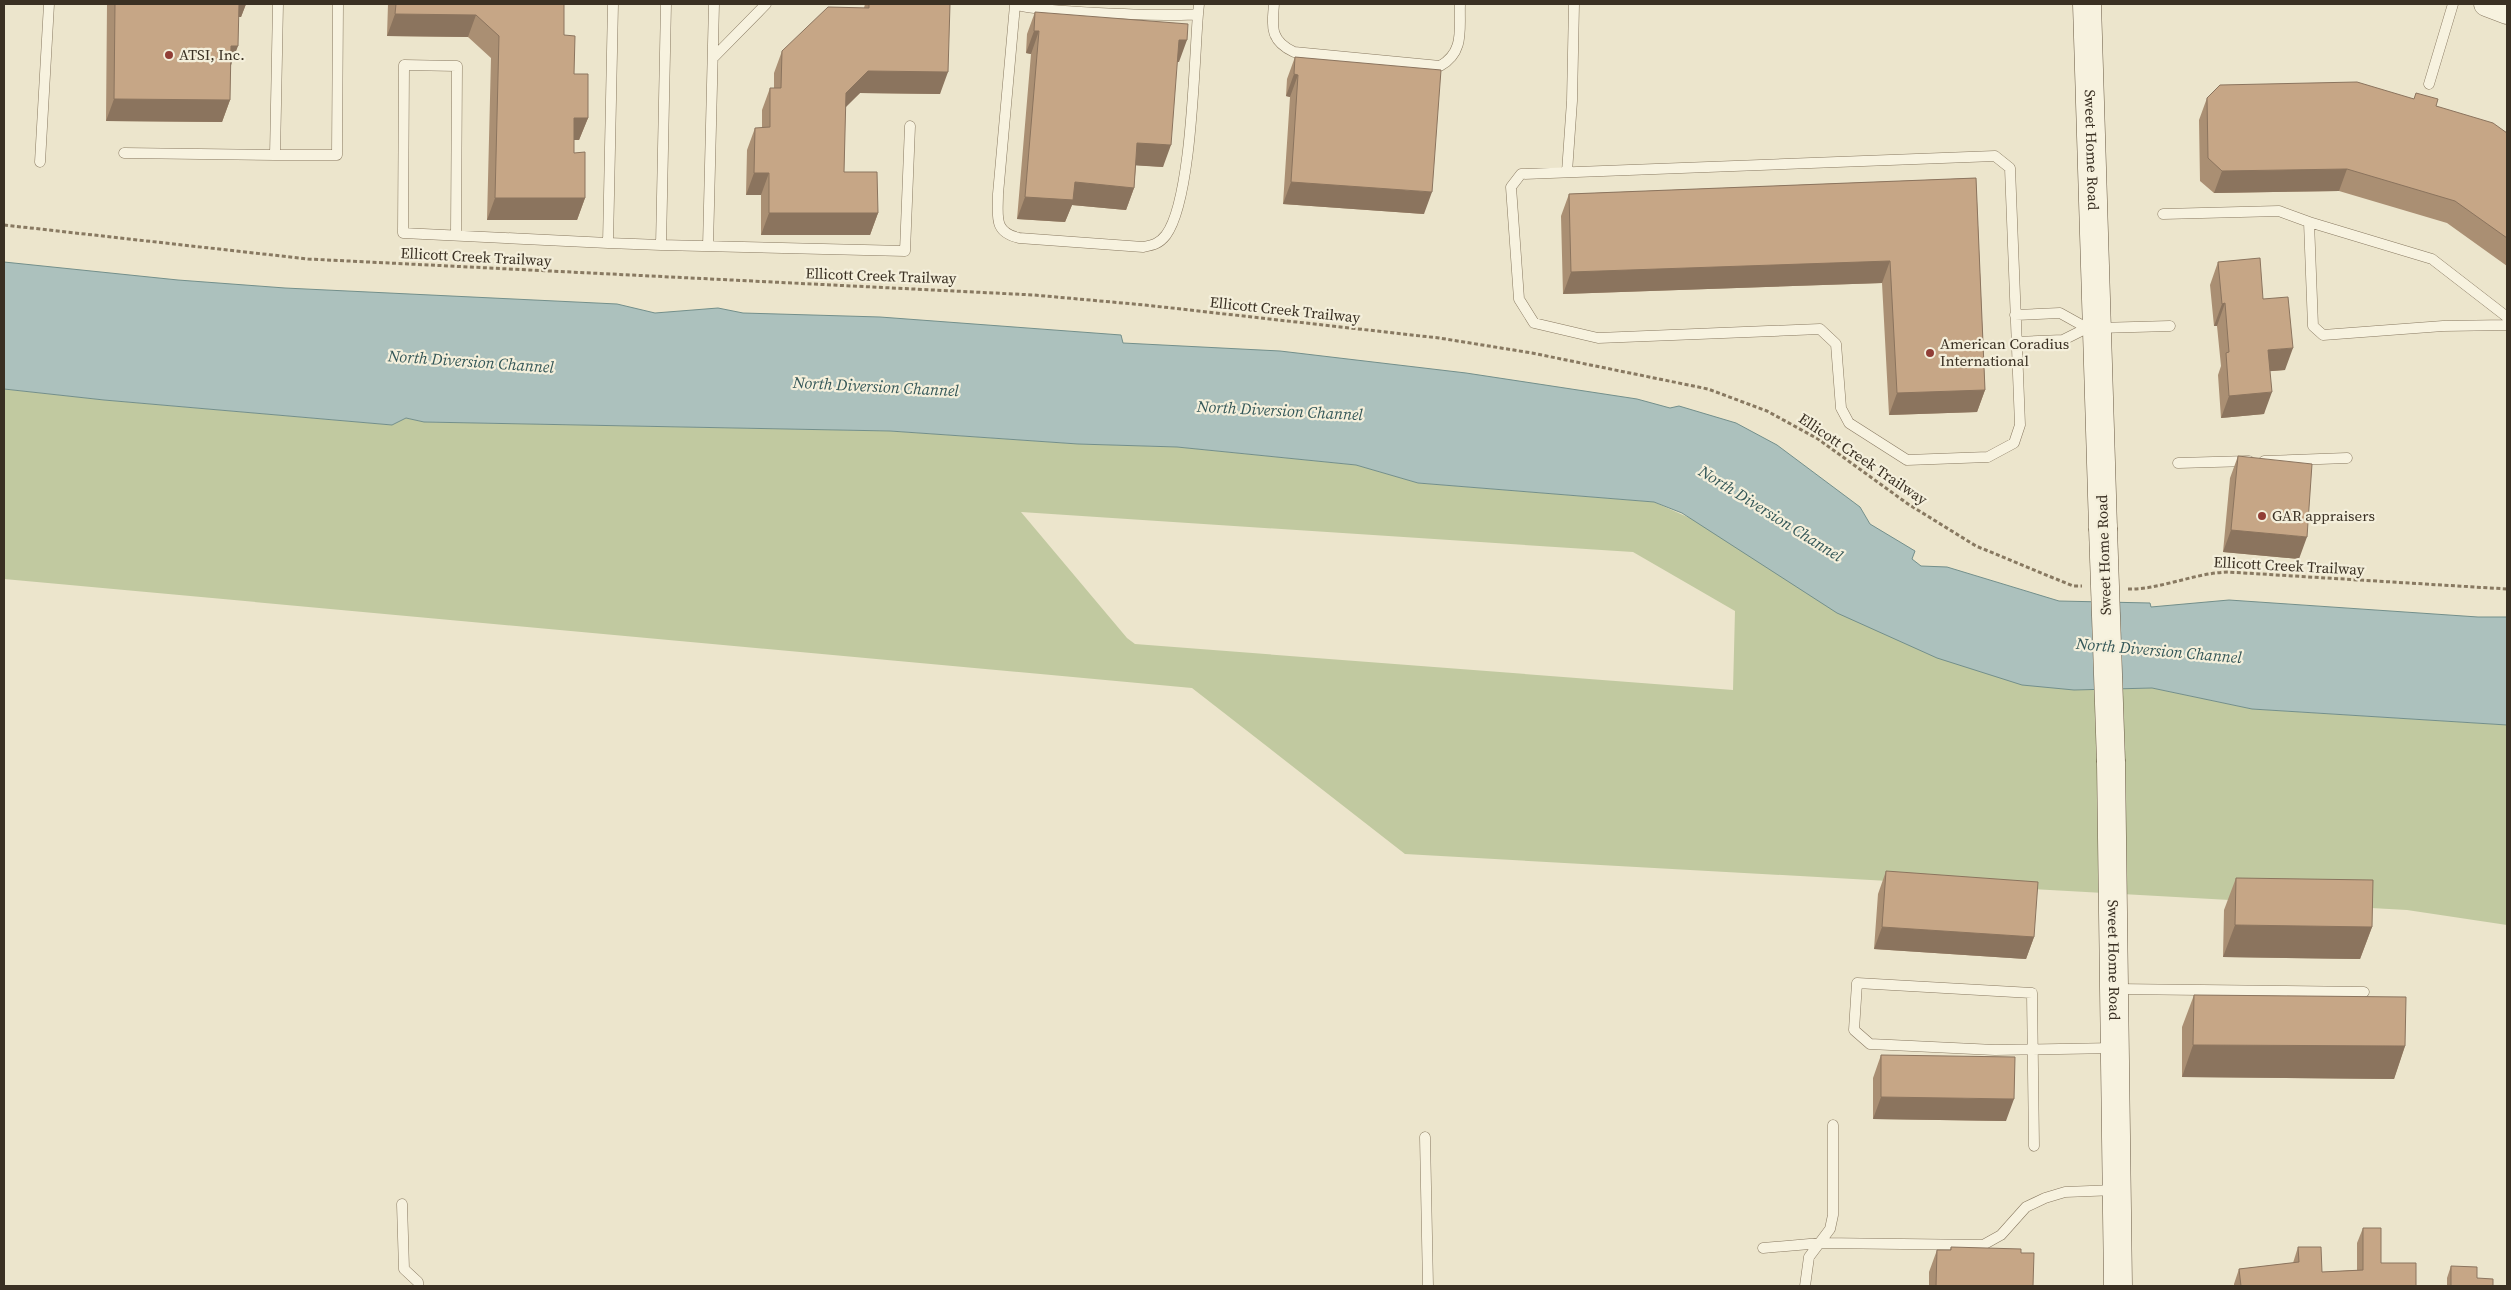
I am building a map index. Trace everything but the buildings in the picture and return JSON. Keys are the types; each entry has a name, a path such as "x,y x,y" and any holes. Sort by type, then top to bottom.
{"main road":[{"name":"Sweet Home Road","path":"2087,4 2091,328 2103,528 2111,762 2118,1286"}],"street":[{"path":"2486,4 2507,12"}],"lane":[{"path":"40,162 47,77 49,4"},
{"path":"275,155 278,4"},
{"path":"124,153 337,155 338,4"},
{"path":"608,243 613,4"},
{"path":"661,245 666,4"},
{"path":"708,246 714,4"},
{"path":"713,58 766,4"},
{"path":"1015,4 1159,16 1198,9 1186,174 1174,219 1167,234 1157,244 1143,247 1019,238 1006,235 1000,228 998,194 1015,4"},
{"path":"1274,4 1274,36 1282,47 1294,52 1440,66 1452,59 1458,47 1460,4"},
{"path":"1567,172 1572,101 1574,4"},
{"path":"2429,84 2453,4"},
{"path":"456,234 457,66 404,65 403,233 661,245 905,251 910,126"},
{"path":"1995,156 2010,168 2020,425 2014,443 1988,457 1907,460 1849,424 1841,408 1836,344 1820,329 1598,338 1534,323 1519,299 1511,187 1521,174 1567,172 1995,156"},
{"path":"2163,214 2279,211 2309,222 2432,259 2507,318"},
{"path":"2309,222 2313,326 2323,335 2443,326 2507,325"},
{"path":"2016,315 2060,313 2091,328"},
{"path":"2017,342 2063,340 2091,328 2170,326"},
{"path":"2178,464 2347,458"},
{"path":"2034,1146 2034,1049 2032,993 1858,983 1854,1030 1870,1044 1995,1050 2034,1049 2116,1048"},
{"path":"2115,989 2364,992"},
{"path":"1805,1286 1809,1257 1830,1229 1833,1216 1833,1125"},
{"path":"1425,1137 1428,1286"},
{"path":"1763,1248 1821,1243 1983,1245 2001,1235 2026,1207 2045,1198 2082,1190 2117,1190"},
{"path":"402,1204 404,1269 418,1282 418,1286"}],"path":[{"name":"Ellicott Creek Trailway","path":"4,225 337,261 1043,296 1145,305 1439,338 1532,353 1708,389 1767,411 1818,439 1908,504 1976,546 2073,586 2091,587"},
{"name":"Ellicott Creek Trailway","path":"2126,589 2148,587 2199,574 2228,572 2507,589"}],"green space":[{"path":"4,389 104,400 392,425 406,418 424,422 890,431 1078,444 1177,447 1356,465 1418,483 1654,502 2074,690 2152,688 2252,709 2507,725 2507,925 2407,910 1405,854 1192,688 4,579","holes":["1021,512 1633,552 1735,611 1733,690 1135,644 1127,638"]}],"water":[{"name":"North Diversion Channel","path":"4,262 178,280 285,288 617,304 655,313 718,308 743,313 880,317 1121,335 1123,343 1280,351 1466,373 1637,399 1670,408 1679,406 1736,423 1777,445 1860,507 1870,524 1915,551 1912,559 1921,566 1947,567 2059,601 2150,603 2151,607 2229,600 2478,617 2507,617 2507,725 2252,709 2152,688 2074,690 2022,685 1937,658 1837,613 1682,513 1654,502 1418,483 1356,465 1177,447 1078,444 890,431 424,422 406,418 392,425 104,400 4,389"}],"place":[{"name":"ATSI, Inc.","path":"169,55"},
{"name":"American Coradius International","path":"1930,353"},
{"name":"GAR appraisers","path":"2262,516"}]}
